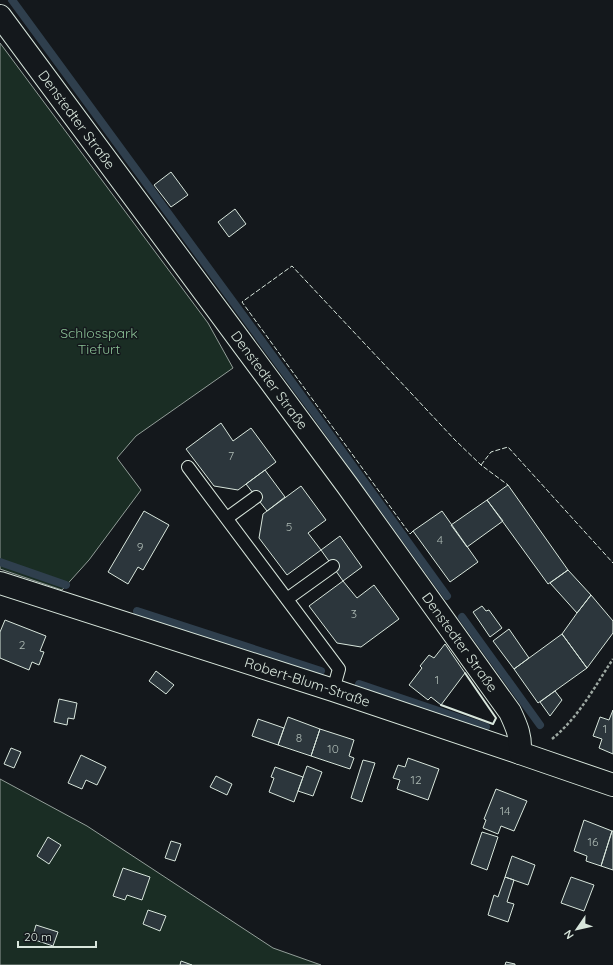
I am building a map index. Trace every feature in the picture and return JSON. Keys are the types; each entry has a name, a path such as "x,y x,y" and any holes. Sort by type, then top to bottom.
{"street":[{"name":"Denstedter Straße","path":"0,16 347,485 514,720 521,741 520,753"},
{"name":"Robert-Blum-Straße","path":"0,583 333,690 613,785"}],"lane":[{"name":"Robert-Blum-Straße","path":"188,467 339,669 333,690"},
{"path":"227,518 256,497"},
{"path":"287,599 333,566"}],"path":[{"path":"561,731 576,715 613,659"}],"green space":[{"name":"Schlosspark Tiefurt","path":"0,43 208,323 233,368 136,436 117,458 141,490 89,560 62,590 0,569"},
{"path":"0,779 87,826 273,948 321,965 0,965"}],"building":[{"path":"171,172 188,195 171,207 154,185"},
{"path":"235,209 246,224 229,237 218,222"},
{"path":"221,423 233,441 251,428 276,462 238,490 214,486 186,449"},
{"path":"265,470 285,497 267,511 246,484"},
{"path":"508,485 568,570 548,584 487,500"},
{"path":"301,486 326,520 308,533 321,550 287,575 259,538 263,514"},
{"path":"487,500 503,521 467,547 451,525"},
{"path":"144,511 169,525 143,570 138,567 128,584 108,572"},
{"path":"442,511 478,562 450,582 413,531"},
{"path":"340,536 362,567 343,581 321,550"},
{"path":"568,570 591,595 577,613 550,583"},
{"path":"343,581 357,598 374,585 399,619 361,647 337,643 309,606"},
{"path":"591,595 613,621 613,633 587,668 562,634"},
{"path":"482,606 486,611 489,610 502,628 490,637 473,612"},
{"path":"5,620 46,636 40,651 44,652 39,665 32,662 29,670 0,658 0,632"},
{"path":"509,629 529,658 514,669 493,641"},
{"path":"562,634 587,668 538,703 514,669"},
{"path":"445,644 465,673 441,705 431,697 428,700 409,685 422,668 420,666 429,655 434,658"},
{"path":"156,671 174,685 166,694 149,681"},
{"path":"555,691 562,700 550,716 540,702"},
{"path":"59,699 77,703 74,719 68,718 67,725 54,722"},
{"path":"613,710 613,754 599,748 602,739 593,736 600,717 609,720"},
{"path":"288,717 320,729 311,756 278,745"},
{"path":"258,719 284,728 278,745 252,736"},
{"path":"320,729 354,740 349,756 354,758 350,769 311,756"},
{"path":"11,748 21,752 14,768 4,764"},
{"path":"81,755 106,767 97,785 86,780 82,789 68,783"},
{"path":"408,758 439,769 428,800 397,789 400,780 393,778 398,765 405,767"},
{"path":"363,760 375,763 362,802 351,798"},
{"path":"307,766 322,772 313,796 298,791"},
{"path":"275,767 303,777 294,802 269,792 274,778 271,777"},
{"path":"216,776 232,784 227,795 210,787"},
{"path":"496,789 527,801 514,831 501,826 498,834 483,828 486,820 484,819"},
{"path":"584,820 612,831 601,866 586,861 587,856 574,851"},
{"path":"613,831 613,870 601,866"},
{"path":"482,832 498,837 487,870 471,864"},
{"path":"48,837 61,845 49,864 37,856"},
{"path":"171,841 181,844 175,861 165,858"},
{"path":"512,856 535,865 528,885 505,877"},
{"path":"123,868 150,877 142,900 127,895 125,900 113,896"},
{"path":"505,877 514,880 507,902 514,904 508,922 488,915 494,895 498,897"},
{"path":"571,877 594,885 584,911 561,903"},
{"path":"148,910 166,916 160,931 143,924"},
{"path":"36,925 58,932 53,946 32,939"},
{"path":"181,961 192,965 180,965"},
{"path":"506,962 515,964 515,965 505,965"}],"waterway":[{"path":"12,0 447,596"},
{"path":"0,562 66,585"},
{"path":"137,611 321,671"},
{"path":"462,617 540,725"},
{"path":"359,684 486,727"}],"fence":[{"path":"413,531 410,534 242,302 292,266 455,440 481,465 508,485"},
{"path":"481,465 491,452 508,447 613,563"}],"wall":[{"path":"441,705 493,724 496,718 465,673"}]}
